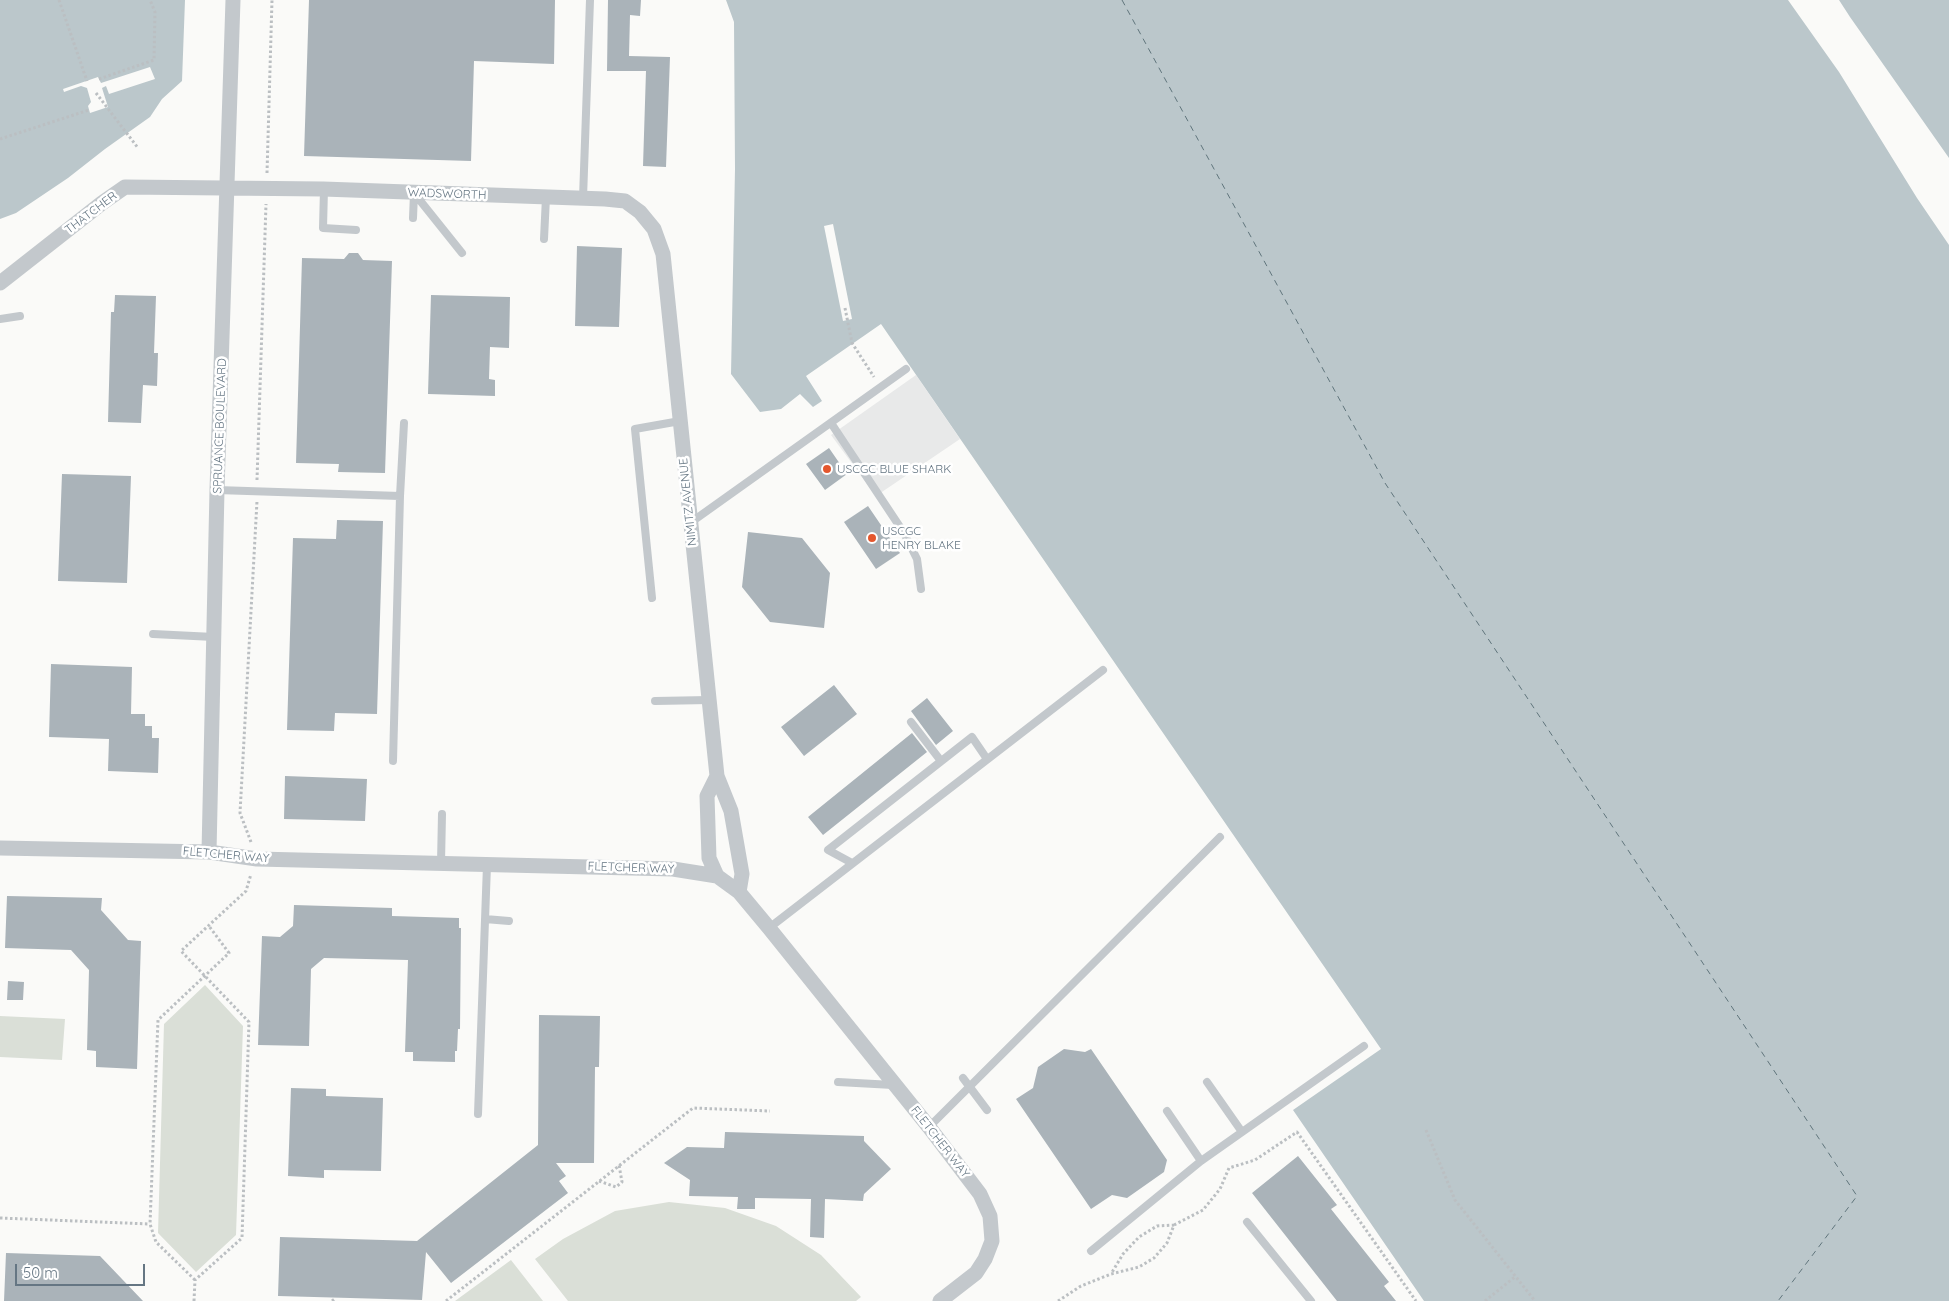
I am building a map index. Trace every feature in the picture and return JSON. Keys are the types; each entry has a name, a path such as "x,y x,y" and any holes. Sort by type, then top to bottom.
{"street":[{"name":"SPRUANCE BOULEVARD","path":"209,852 233,0"},
{"name":"THATCHER","path":"0,283 102,203 126,187 228,188"},
{"name":"WADSWORTH","path":"228,188 324,189 625,201 640,212 654,229"},
{"name":"NIMITZ AVENUE","path":"654,229 663,254 717,776 731,811 742,874 739,892"},
{"name":"NIMITZ AVENUE","path":"717,776 707,796 710,858 717,876"},
{"name":"FLETCHER WAY","path":"0,848 209,852 257,859 673,869 717,876 739,892 769,928 929,1127 980,1194 990,1216 992,1241 985,1260 976,1273 940,1301"}],"lane":[{"path":"582,198 590,0"},
{"path":"324,189 323,228 356,230"},
{"path":"413,218 414,192"},
{"path":"414,192 462,253"},
{"path":"544,239 546,197"},
{"path":"0,319 20,316"},
{"path":"690,523 906,369"},
{"path":"652,598 635,429 680,421"},
{"path":"393,761 400,496 404,423"},
{"path":"830,424 904,533 917,559 920,589"},
{"path":"218,490 400,496"},
{"path":"153,634 214,636"},
{"path":"769,928 1103,670"},
{"path":"655,701 709,700"},
{"path":"911,722 941,761"},
{"path":"852,863 828,850 972,737 987,759"},
{"path":"441,863 442,814"},
{"path":"929,1127 1220,836"},
{"path":"478,1114 487,865"},
{"path":"485,919 510,922"},
{"path":"1091,1251 1201,1162 1364,1046"},
{"path":"963,1078 987,1110"},
{"path":"838,1082 895,1085"},
{"path":"1207,1082 1242,1132"},
{"path":"1167,1112 1201,1162"},
{"path":"1247,1222 1311,1301"}],"path":[{"path":"60,0 86,81"},
{"path":"99,79 154,60 155,12 150,0"},
{"path":"194,1301 195,1280 242,1238 249,1022 181,951 246,891 257,859 240,813 257,491 272,0"},
{"path":"96,93 138,148"},
{"path":"0,139 89,110"},
{"path":"844,308 852,343 881,387"},
{"path":"195,1280 156,1242 150,1224 158,1020 229,953 209,926"},
{"path":"446,1301 693,1108 770,1111"},
{"path":"1426,1130 1455,1200 1535,1301"},
{"path":"1111,1274 1123,1254 1139,1237 1157,1226 1174,1225 1203,1210 1220,1189 1229,1168 1255,1160 1297,1132 1416,1301"},
{"path":"599,1181 616,1188 622,1182 619,1165"},
{"path":"0,1218 150,1224"},
{"path":"1058,1301 1081,1286 1111,1274 1139,1267 1154,1258 1167,1243 1174,1225"},
{"path":"1485,1301 1516,1276"}],"shaded area":[{"path":"0,0 185,0 182,81 162,99 150,117 68,178 16,213 0,219"},
{"path":"726,0 1788,0 1839,72 1917,198 1949,245 1949,1301 1424,1301 1293,1110 1381,1049 881,324 806,376 822,401 813,407 800,394 781,409 760,412 731,374 735,169 734,22"},
{"path":"1839,0 1949,0 1949,158 1850,17"},
{"path":"916,375 960,439 876,496 831,435"},
{"path":"205,985 243,1026 236,1235 196,1272 158,1233 164,1024"},
{"path":"0,1016 65,1019 62,1060 0,1057"},
{"path":"669,1202 725,1208 776,1226 821,1255 861,1297 856,1301 568,1301 535,1259 563,1239 615,1211"},
{"path":"511,1260 543,1301 455,1301"}],"pier":[{"path":"150,67 155,79 109,94 106,86 102,88 108,107 90,113 88,106 91,102 87,88 81,86 64,92 63,89 98,77 101,83"},
{"path":"833,224 852,319 843,321 824,226"}],"building":[{"path":"309,0 555,0 554,64 474,61 471,161 304,156"},
{"path":"608,0 641,0 640,16 630,15 629,56 670,57 666,167 643,166 646,71 607,71"},
{"path":"577,246 622,248 619,327 575,326"},
{"path":"349,253 358,253 363,260 392,261 385,473 338,472 339,464 296,463 302,258 344,259"},
{"path":"115,295 156,296 154,353 158,353 157,386 143,385 141,423 108,422 111,312 114,312"},
{"path":"431,295 510,297 509,348 490,347 489,379 495,380 495,396 428,394"},
{"name":"USCGC BLUE SHARK","path":"829,448 847,474 825,490 806,464"},
{"path":"62,474 131,476 127,583 58,581"},
{"name":"USCGC HENRY BLAKE","path":"868,506 900,553 876,569 844,522"},
{"path":"337,520 383,521 377,714 335,713 334,731 287,730 293,538 336,539"},
{"path":"748,532 802,538 830,573 824,628 770,622 742,587"},
{"path":"51,664 132,667 131,714 145,714 145,726 152,726 152,738 159,738 158,773 108,771 109,739 49,737"},
{"path":"834,685 857,714 804,756 781,727"},
{"path":"927,698 953,731 936,745 911,711"},
{"path":"912,733 927,752 823,835 808,817"},
{"path":"285,776 367,779 365,821 284,819"},
{"path":"7,896 102,898 101,910 128,940 141,941 137,1069 96,1067 96,1051 87,1050 89,970 71,950 5,948"},
{"path":"294,905 392,908 392,916 459,918 459,928 461,928 460,1029 458,1029 455,1062 413,1061 413,1052 405,1052 408,960 324,958 311,969 309,1046 258,1045 262,936 280,937 293,926"},
{"path":"8,981 24,982 23,1000 7,1000"},
{"path":"539,1015 600,1016 599,1067 595,1067 594,1163 556,1163 566,1176 559,1181 568,1193 451,1283 426,1252 422,1300 278,1296 280,1237 417,1241 538,1145"},
{"path":"1064,1049 1085,1052 1091,1049 1167,1160 1164,1172 1127,1198 1112,1195 1091,1209 1016,1099 1033,1088 1038,1067"},
{"path":"291,1088 326,1089 326,1096 383,1098 381,1171 324,1170 324,1178 288,1176"},
{"path":"725,1132 864,1136 864,1141 891,1169 864,1194 863,1201 825,1199 824,1238 810,1237 811,1199 755,1198 755,1209 737,1209 738,1197 689,1196 690,1180 664,1163 687,1147 724,1148"},
{"path":"1298,1156 1337,1205 1331,1209 1389,1282 1384,1286 1396,1301 1337,1301 1252,1193"},
{"path":"6,1253 100,1256 143,1301 4,1301"}],"ferry route":[{"path":"1122,0 1385,483 1857,1196 1778,1301"}],"place":[{"name":"USCGC BLUE SHARK","path":"827,469"},
{"name":"USCGC HENRY BLAKE","path":"872,538"}]}
